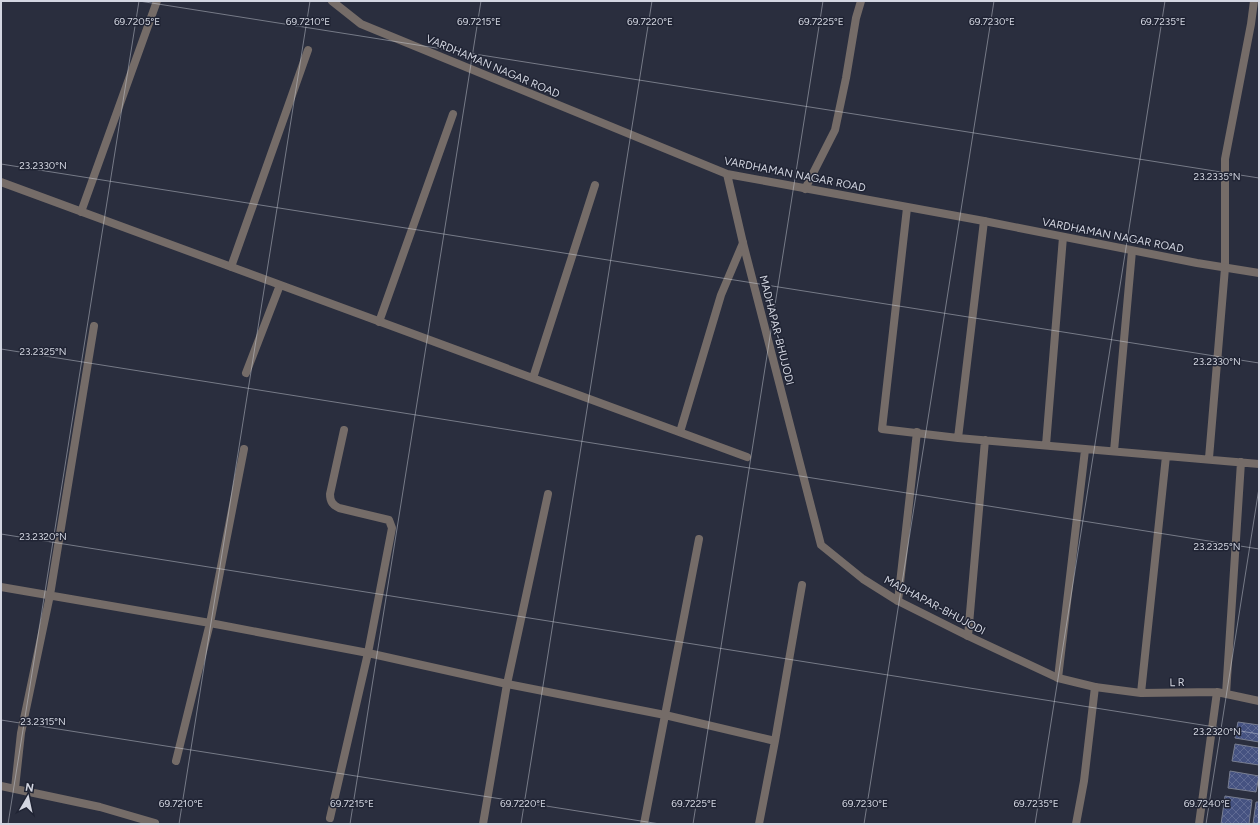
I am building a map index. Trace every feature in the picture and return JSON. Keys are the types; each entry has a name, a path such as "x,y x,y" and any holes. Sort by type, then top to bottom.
{"street":[{"path":"81,212 157,1"},
{"name":"VARDHAMAN NAGAR ROAD","path":"332,1 361,24 727,174 1132,251 1259,273"},
{"path":"805,189 835,130 846,78 856,18 862,1"},
{"path":"1209,458 1225,268 1225,159 1251,24 1254,1"},
{"path":"231,267 308,50"},
{"path":"379,322 453,114"},
{"name":"MADHAPAR-BHUJODI","path":"727,174 743,243 821,545 863,579 898,600 968,636 1058,678 1095,687"},
{"path":"1,182 747,457"},
{"path":"532,378 595,185"},
{"path":"907,208 882,429 1085,450 1209,458 1259,464"},
{"path":"958,438 984,222"},
{"path":"1046,445 1063,237"},
{"path":"680,432 721,295 743,243"},
{"path":"1114,451 1132,251"},
{"path":"246,373 280,285"},
{"path":"15,788 21,733 50,595 94,326"},
{"path":"330,818 368,653 392,528 389,520 339,508 333,505 330,500 344,430"},
{"path":"898,600 917,432"},
{"path":"968,636 985,440"},
{"path":"176,761 210,623 244,449"},
{"path":"1058,678 1085,450"},
{"path":"1141,693 1166,456"},
{"path":"1226,694 1241,462"},
{"path":"483,824 507,684 548,494"},
{"path":"644,824 699,539"},
{"path":"759,824 802,585"},
{"path":"1,587 210,623 368,653 507,684 664,715 775,741"},
{"path":"1076,824 1084,782 1095,687"},
{"name":"L R","path":"1095,687 1141,693 1217,692 1259,701"},
{"path":"1200,824 1217,692"},
{"path":"1,786 100,808 154,824"}],"building":[{"path":"1238,722 1259,725 1259,742 1235,738"},
{"path":"1235,744 1259,748 1259,765 1232,761"},
{"path":"1230,771 1259,776 1256,792 1228,788"},
{"path":"1225,796 1252,800 1249,824 1221,824"},
{"path":"1256,802 1259,802 1259,824 1253,824"}]}
